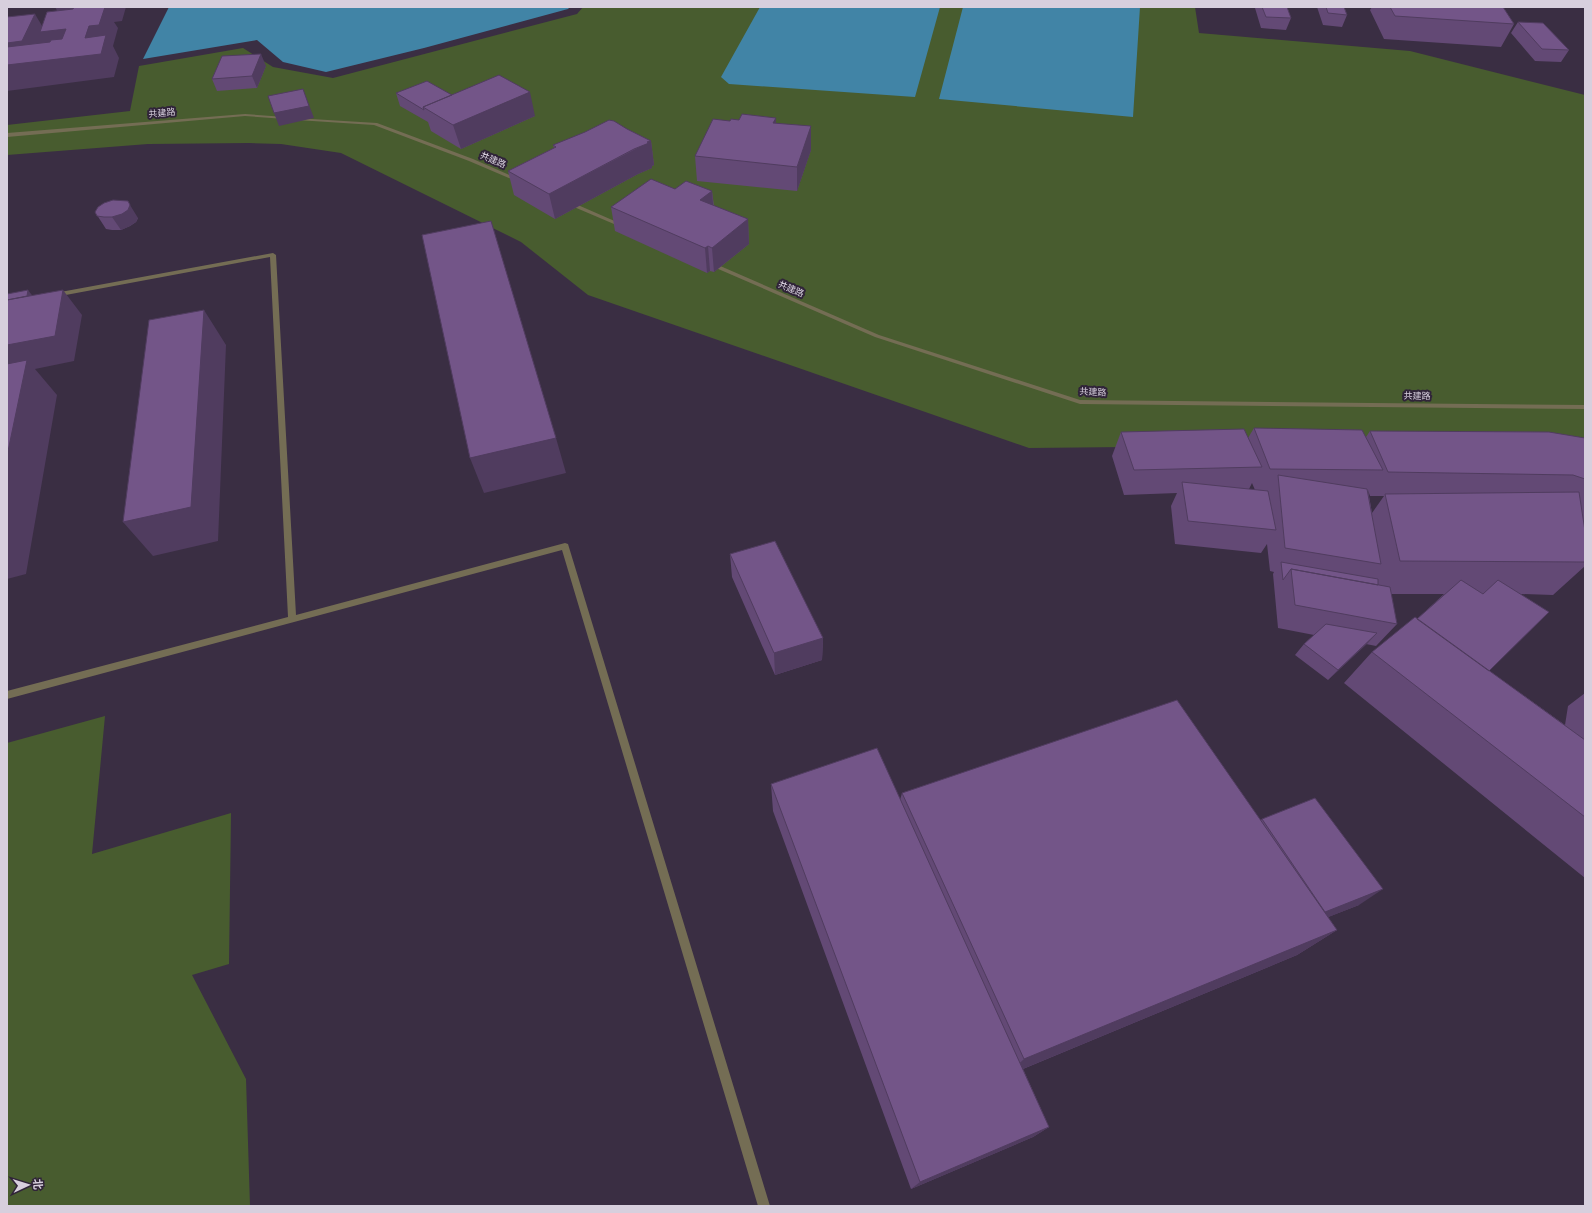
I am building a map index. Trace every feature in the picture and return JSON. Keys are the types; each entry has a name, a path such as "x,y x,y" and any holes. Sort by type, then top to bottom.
{"street":[{"name":"共建路","path":"7,135 245,116 375,124 471,160 522,182"},
{"path":"565,201 630,229"},
{"path":"46,296 273,255 292,618"},
{"name":"共建路","path":"703,261 877,336 1080,402 1585,406"},
{"path":"7,695 565,546 764,1206"}],"green space":[{"path":"583,7 1195,7 1199,33 1410,51 1585,95 1585,442 1029,448 588,295 521,242 341,153 281,144 249,143 148,144 7,155 7,125 130,111 139,66 243,48 273,67 333,78 577,14"},
{"path":"105,716 92,854 231,813 229,964 192,975 246,1079 250,1206 7,1206 7,743"}],"water":[{"path":"169,7 570,7 568,9 424,48 326,72 283,62 257,40 143,59"},
{"path":"760,7 940,7 915,97 729,84 721,77"},
{"path":"963,7 1140,7 1133,117 939,99"}],"building":[{"path":"74,7 105,7 99,25 89,26 85,38 106,35 101,54 7,65 7,47 50,42 51,40 62,39 66,29 40,32 47,12 73,9"},
{"path":"1262,7 1287,7 1291,18 1266,17"},
{"path":"1326,7 1344,7 1347,15 1328,13"},
{"path":"1390,7 1503,7 1514,24 1395,16"},
{"path":"35,14 22,41 7,43 7,17"},
{"path":"1518,22 1543,23 1569,50 1542,49"},
{"path":"261,54 252,76 212,79 222,56"},
{"path":"499,75 530,92 453,125 423,107"},
{"path":"427,81 452,95 423,107 424,110 396,93"},
{"path":"303,89 309,106 274,113 268,96"},
{"path":"742,114 776,118 773,123 811,126 797,167 695,156 713,119 730,121 731,119 739,120"},
{"path":"609,120 614,121 651,141 549,194 508,171 556,147 553,145"},
{"path":"651,179 675,189 686,181 712,191 700,200 748,219 712,248 708,246 705,248 611,207"},
{"path":"113,200 128,201 130,205 128,210 122,214 112,217 97,216 95,212 98,207"},
{"path":"491,221 556,438 470,458 422,235"},
{"path":"28,290 27,296 7,300 7,294"},
{"path":"63,290 55,336 7,345 7,300"},
{"path":"204,310 191,507 123,522 149,320"},
{"path":"27,360 7,456 7,364"},
{"path":"1254,428 1362,430 1383,470 1270,469"},
{"path":"1244,429 1262,467 1134,470 1121,432"},
{"path":"1370,431 1549,432 1585,438 1585,479 1573,475 1388,472"},
{"path":"1278,475 1367,489 1381,564 1285,548"},
{"path":"1182,482 1268,491 1276,530 1188,521"},
{"path":"1579,492 1585,531 1585,562 1400,561 1385,494"},
{"path":"775,541 823,638 774,653 730,554"},
{"path":"1281,562 1378,579 1378,585 1291,569 1283,580"},
{"path":"1291,569 1390,587 1397,624 1295,605"},
{"path":"1461,580 1483,594 1498,580 1549,612 1489,671 1417,619"},
{"path":"1415,617 1585,740 1585,817 1372,652"},
{"path":"1326,624 1377,633 1338,670 1304,644"},
{"path":"1177,700 1337,930 1024,1059 902,793"},
{"path":"877,748 1049,1127 920,1182 771,784"},
{"path":"1315,798 1383,889 1325,912 1262,819"}]}
